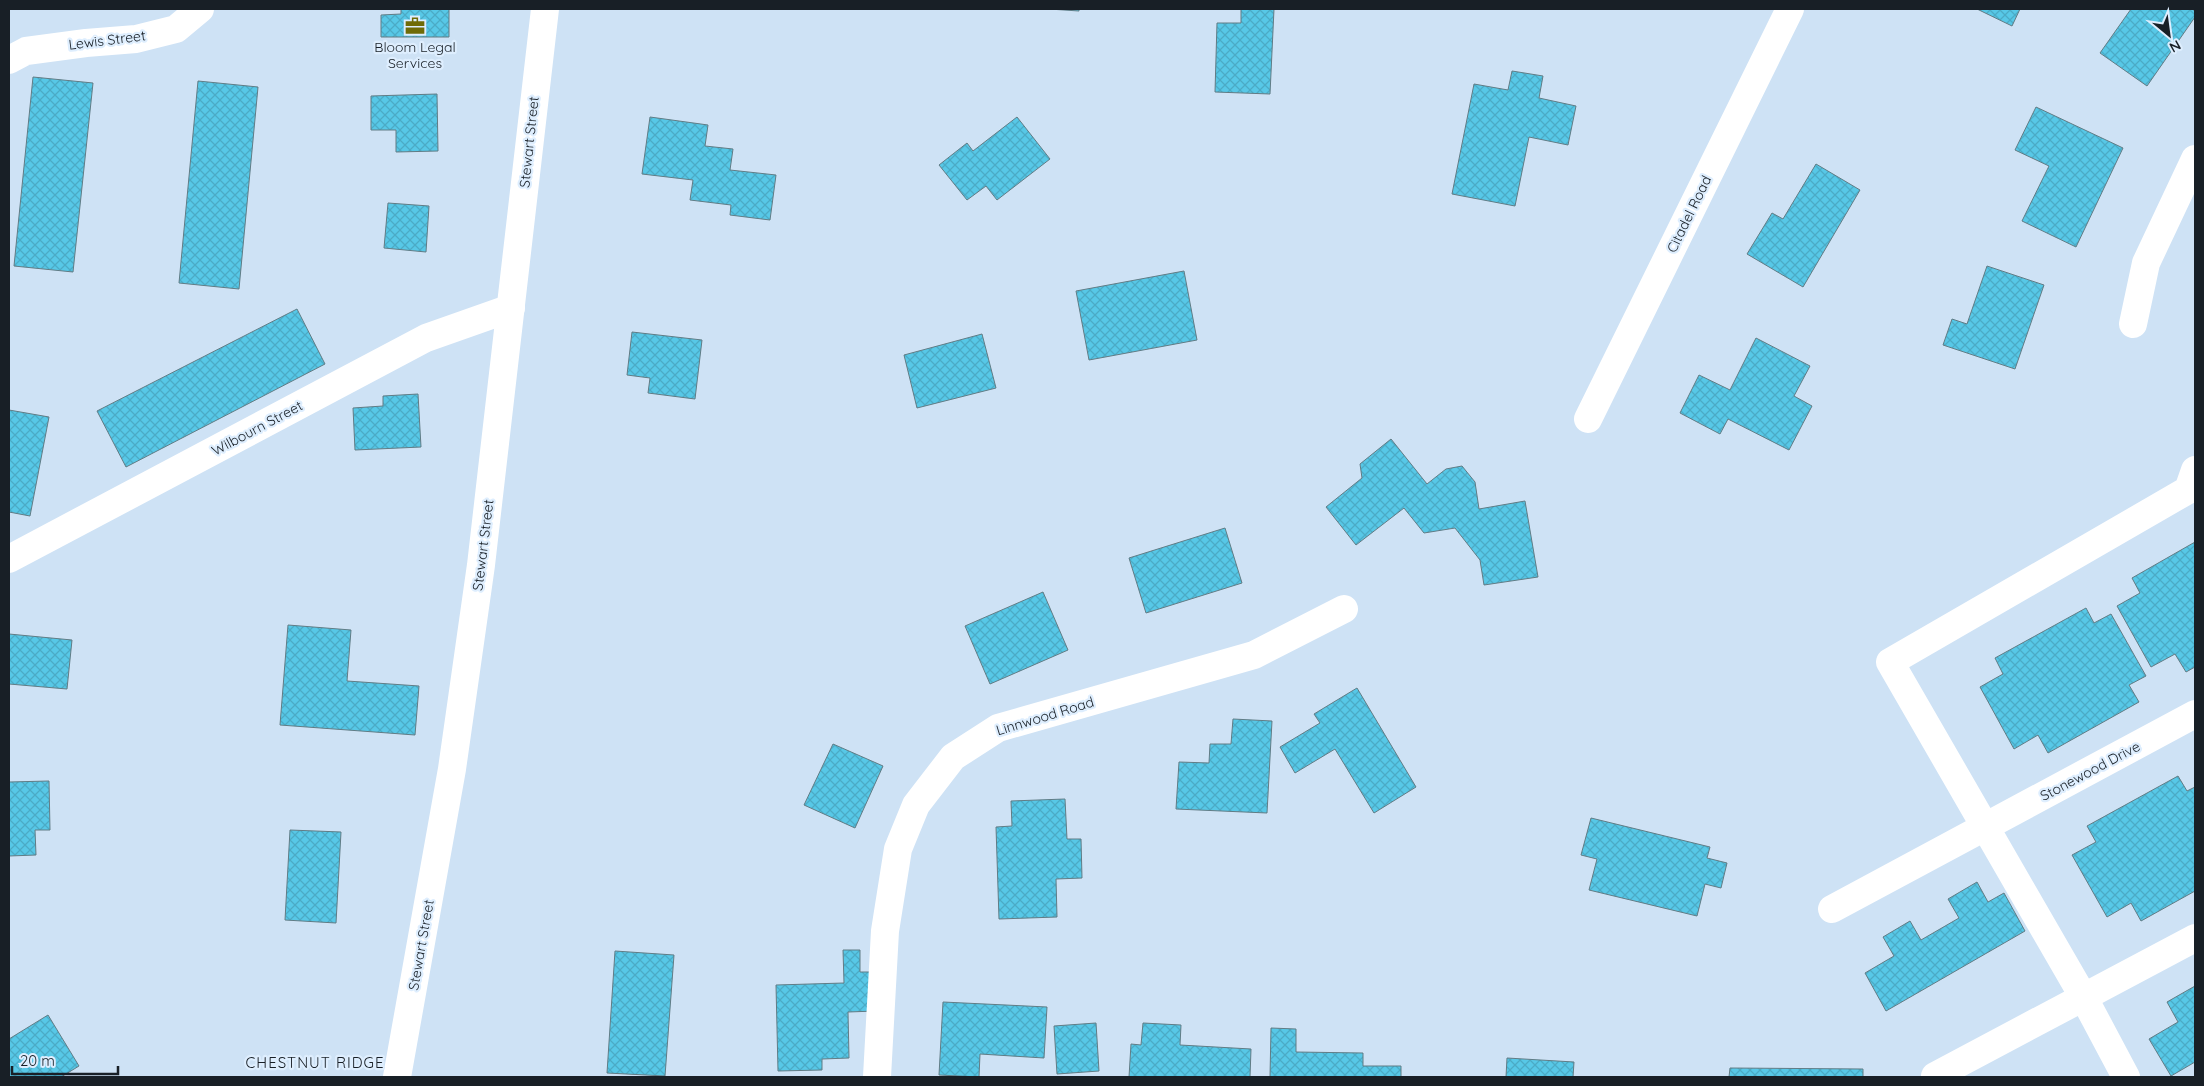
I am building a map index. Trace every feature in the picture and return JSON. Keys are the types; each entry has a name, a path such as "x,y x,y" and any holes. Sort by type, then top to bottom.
{"street":[{"name":"Lewis Street","path":"9,60 26,51 86,42 136,39 176,29 200,9"},
{"name":"Stewart Street","path":"397,1077 454,759 482,565 545,9"},
{"name":"Citadel Road","path":"1588,419 1790,9"},
{"path":"2132,324 2146,263 2195,159"},
{"name":"Wilbourn Street","path":"9,559 426,338 511,308"},
{"path":"2126,1077 2084,998 1890,662 2188,490 2195,470"},
{"name":"Linnwood Road","path":"877,1077 885,931 898,849 916,805 953,757 998,728 1254,655 1344,609"},
{"name":"Stonewood Drive","path":"1832,909 2195,714"},
{"path":"1935,1076 2195,938"}],"building":[{"name":"Bloom Legal Services","path":"401,9 449,9 449,37 381,37 381,15 401,14"},
{"path":"1049,9 1079,9 1079,11"},
{"path":"1241,9 1274,9 1270,94 1215,92 1217,23 1241,23"},
{"path":"1977,9 2020,9 2012,26"},
{"path":"2131,9 2192,9 2195,11 2195,17 2147,86 2100,53"},
{"path":"1512,71 1543,76 1539,98 1576,106 1568,145 1529,137 1515,206 1452,194 1474,84 1508,90"},
{"path":"33,77 93,83 73,272 14,266"},
{"path":"198,81 258,87 239,289 179,283"},
{"path":"437,94 438,151 396,152 396,130 371,130 371,96"},
{"path":"2036,107 2123,148 2076,247 2022,221 2049,166 2015,150"},
{"path":"650,117 708,125 705,146 733,149 730,170 776,175 770,220 730,215 731,205 690,200 693,180 642,174"},
{"path":"1017,117 1050,159 997,200 986,186 967,200 939,165 967,143 973,151"},
{"path":"1816,164 1860,190 1803,287 1747,254 1772,213 1783,219"},
{"path":"388,203 429,206 426,252 384,248"},
{"path":"1987,266 2044,285 2015,369 1943,345 1952,319 1967,324"},
{"path":"1184,271 1197,340 1089,360 1076,291"},
{"path":"297,309 325,364 126,467 97,411"},
{"path":"632,332 702,340 695,399 648,393 650,378 627,375"},
{"path":"982,334 996,388 917,408 904,355"},
{"path":"1756,338 1810,366 1794,396 1812,406 1789,450 1728,419 1720,434 1680,413 1699,375 1730,390"},
{"path":"418,394 421,447 355,450 353,408 383,406 383,396"},
{"path":"9,410 49,417 30,516 9,512"},
{"path":"1391,439 1427,484 1446,469 1462,466 1475,482 1479,509 1525,501 1538,577 1484,585 1480,560 1455,528 1424,533 1404,508 1356,545 1326,507 1362,478 1360,464"},
{"path":"1225,528 1242,583 1146,613 1129,558"},
{"path":"2195,542 2195,667 2186,672 2175,654 2151,667 2117,606 2140,593 2132,578"},
{"path":"1043,592 1068,650 990,684 965,626"},
{"path":"2086,608 2094,623 2111,614 2146,676 2129,685 2139,702 2048,753 2038,735 2014,749 1980,687 2003,674 1995,658"},
{"path":"288,625 351,630 347,681 419,686 415,735 280,725"},
{"path":"9,634 72,640 67,689 9,684"},
{"path":"1357,688 1416,787 1374,813 1335,749 1295,773 1280,747 1320,723 1314,714"},
{"path":"1233,719 1272,721 1267,813 1176,809 1179,762 1209,763 1210,744 1231,744"},
{"path":"833,744 883,766 855,828 804,805"},
{"path":"2178,776 2187,791 2195,787 2195,891 2141,921 2131,903 2107,917 2072,855 2096,842 2087,826"},
{"path":"49,781 50,830 35,830 36,855 9,856 9,782"},
{"path":"1065,799 1067,839 1081,839 1082,878 1056,879 1057,917 999,919 996,827 1012,826 1011,801"},
{"path":"1591,818 1710,847 1707,858 1727,863 1721,888 1705,884 1697,916 1589,890 1597,859 1581,855"},
{"path":"290,830 341,832 336,923 285,920"},
{"path":"1977,882 1988,902 2004,893 2025,931 1886,1011 1865,973 1894,956 1883,937 1910,921 1921,940 1959,918 1948,899"},
{"path":"843,950 860,950 860,972 875,972 876,1011 848,1012 849,1058 822,1059 822,1070 778,1071 776,985 844,983"},
{"path":"615,951 674,955 665,1076 607,1073"},
{"path":"2195,986 2195,1062 2171,1076 2149,1039 2178,1022 2167,1002"},
{"path":"943,1002 1047,1007 1044,1058 980,1054 979,1077 939,1075"},
{"path":"48,1015 79,1066 61,1077 9,1077 9,1039"},
{"path":"1096,1023 1099,1071 1057,1074 1054,1026"},
{"path":"1143,1023 1181,1025 1180,1045 1251,1049 1250,1077 1129,1077 1131,1044 1141,1045"},
{"path":"1271,1028 1296,1029 1296,1052 1363,1053 1363,1066 1401,1066 1401,1077 1270,1077"},
{"path":"1507,1058 1574,1062 1573,1077 1506,1077"},
{"path":"1730,1068 1863,1069 1863,1077 1729,1077"}],"place":[{"name":"Bloom Legal Services","path":"415,26"}],"district":[{"name":"CHESTNUT RIDGE","path":"315,1063"}]}
